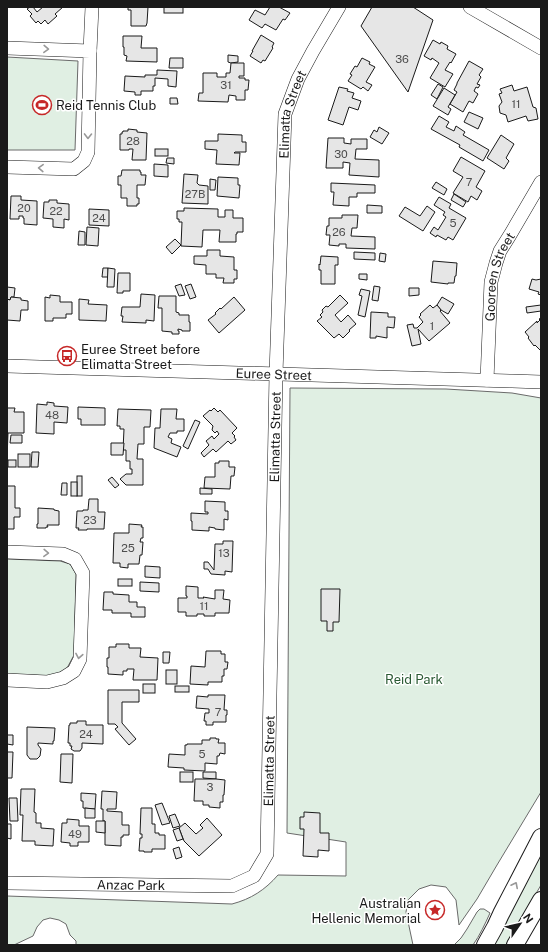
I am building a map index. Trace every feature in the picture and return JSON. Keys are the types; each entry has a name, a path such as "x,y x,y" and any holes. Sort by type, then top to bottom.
{"main road":[{"path":"485,945 541,837"},
{"path":"515,945 541,900"}],"street":[{"path":"7,167 74,169 84,161 88,152 92,7"},
{"name":"Elimatta Street","path":"254,876 267,854 276,374 285,114 298,78 339,7"},
{"path":"470,7 541,48"},
{"path":"7,48 90,51"},
{"name":"Gooreen Street","path":"487,380 491,282 496,263 500,252 541,182"},
{"name":"Euree Street","path":"7,366 541,382"},
{"path":"7,552 63,554 75,559 83,572 80,659 74,671 62,678 46,682 7,680"},
{"name":"Anzac Park","path":"7,883 232,886 254,876"}],"green space":[{"name":"Reid Tennis Club","path":"7,57 78,61 75,150 7,150"},
{"name":"Reid Park","path":"290,388 446,389 512,393 541,398 541,792 477,899 459,925 456,900 446,887 431,885 419,889 408,900 406,912 413,945 76,945 76,941 70,935 66,924 59,920 50,918 43,920 37,927 33,936 14,945 7,945 7,896 232,904 257,893 278,875 346,876 346,842 287,833"},
{"path":"7,559 60,561 70,564 76,574 74,655 66,670 50,676 7,674"},
{"path":"541,852 541,885 506,945 491,945"},
{"path":"480,909 484,909 490,913 473,945 454,945 461,938"}],"building":[{"path":"33,7 37,12 43,7 63,7 55,14 57,16 48,24 45,20 41,24 38,21 36,23 30,16 32,14 27,9"},
{"path":"128,7 148,7 146,26 131,26 131,10 128,10"},
{"path":"164,7 183,7 183,13 164,13"},
{"path":"270,7 279,7 290,13 285,20 283,19 276,30 265,24 262,28 249,20 255,10 265,15"},
{"path":"372,7 413,7 433,20 408,92 361,26"},
{"path":"261,35 274,43 273,48 265,61 263,60 261,63 250,56"},
{"path":"123,36 142,36 141,48 157,48 157,62 126,61 127,56 124,55"},
{"path":"433,40 448,46 447,49 456,54 445,70 453,74 445,87 430,78 439,63 432,58 431,60 424,56"},
{"path":"228,55 238,56 238,62 228,62"},
{"path":"170,58 183,58 183,68 169,68"},
{"path":"362,58 370,62 369,64 375,67 366,82 372,85 368,91 363,87 361,89 348,81 352,75 350,74 355,66 357,67"},
{"path":"469,61 483,69 479,75 481,77 477,84 480,85 478,88 476,87 474,91 478,94 473,103 469,101 463,112 450,104 457,92 454,90 457,83"},
{"path":"231,63 244,63 244,76 239,76 239,78 249,80 248,90 245,90 245,100 236,100 236,96 229,95 228,102 198,101 199,93 203,93 203,73 217,73 217,77 226,77 226,73 230,73"},
{"path":"157,70 177,71 176,87 168,86 168,79 155,78 155,86 153,86 153,91 141,91 141,95 135,95 135,92 124,91 125,76 145,77 145,75 157,75"},
{"path":"438,84 443,87 437,99 431,95"},
{"path":"512,85 514,91 527,87 533,107 536,108 538,119 528,121 526,116 508,122 506,115 500,113 499,106 502,102 499,94 502,93 500,89"},
{"path":"339,87 348,89 347,91 354,93 352,98 361,101 358,110 349,107 343,125 328,120"},
{"path":"444,88 455,95 448,107 451,109 448,115 433,106"},
{"path":"170,98 177,98 178,104 170,104"},
{"path":"469,112 483,118 478,129 464,122"},
{"path":"439,116 449,122 446,127 454,131 456,126 465,132 463,135 489,150 483,161 459,147 460,145 431,129"},
{"path":"379,127 389,133 382,144 370,137 374,130 377,132"},
{"path":"128,129 147,133 146,160 132,160 133,149 120,150 120,134 122,134 123,131 128,131"},
{"path":"218,134 242,135 242,142 246,142 246,152 234,153 240,153 239,165 216,164 217,150 205,149 205,141 218,141"},
{"path":"501,135 514,144 506,158 509,161 504,169 487,158"},
{"path":"328,138 344,138 344,143 351,144 351,139 367,139 367,149 356,149 355,159 379,160 379,177 349,175 350,163 343,162 343,168 326,168"},
{"path":"155,149 168,149 168,156 155,156"},
{"path":"461,157 485,171 476,187 482,191 477,200 471,196 468,202 453,193 463,177 453,171"},
{"path":"167,158 174,158 174,164 166,163"},
{"path":"154,164 168,165 168,177 154,176"},
{"path":"122,170 140,170 141,175 146,175 145,185 137,185 137,198 139,198 139,204 137,204 137,206 127,206 127,198 121,198 121,185 118,185 118,176 121,176"},
{"path":"184,174 198,175 197,183 199,185 208,186 208,204 182,203"},
{"path":"218,177 238,178 238,185 240,185 239,198 217,196"},
{"path":"210,179 216,180 215,190 210,190"},
{"path":"436,182 447,189 444,195 432,188"},
{"path":"331,183 375,185 375,193 357,193 357,197 349,197 349,206 333,205 334,192 331,192"},
{"path":"454,194 466,202 463,207 451,200"},
{"path":"11,196 21,196 21,200 37,201 37,225 24,224 23,216 19,216 19,219 10,219"},
{"path":"439,197 451,204 449,208 466,218 453,240 448,237 446,240 437,235 436,237 430,233 434,227 438,230 446,217 443,215 445,212 434,205"},
{"path":"49,200 57,200 57,203 69,204 69,220 64,219 64,228 53,227 53,219 43,218 44,202 49,202"},
{"path":"367,205 382,206 382,213 367,213"},
{"path":"427,206 435,212 423,231 399,216 405,207 420,216"},
{"path":"184,208 218,209 218,217 225,217 225,210 233,210 233,218 243,218 243,232 237,232 236,242 219,242 220,230 203,230 202,247 181,246 182,222 179,222 179,219 177,219 177,211 184,211"},
{"path":"89,209 109,210 109,226 89,225"},
{"path":"342,215 358,215 357,228 352,228 351,236 375,237 375,249 346,248 346,244 339,244 339,246 329,245 330,235 326,235 327,226 329,226 329,218 342,218"},
{"path":"87,227 99,228 98,246 86,245"},
{"path":"79,231 85,232 85,245 78,245"},
{"path":"175,239 181,245 172,254 166,247"},
{"path":"207,250 220,250 220,256 234,257 234,270 237,270 237,279 234,279 234,283 223,283 224,278 216,278 216,274 206,274 206,265 194,264 194,256 207,256"},
{"path":"354,252 375,253 375,260 354,259"},
{"path":"380,253 386,254 385,262 379,261"},
{"path":"321,256 338,257 338,265 335,265 335,284 321,284 321,270 319,270 319,264 320,265"},
{"path":"433,261 457,263 454,283 448,284 431,282"},
{"path":"103,268 108,268 108,277 102,277"},
{"path":"108,268 115,269 114,287 107,287"},
{"path":"118,273 130,273 130,291 117,293"},
{"path":"359,274 367,274 367,280 359,279"},
{"path":"532,279 541,279 541,295 538,294 539,292 529,289"},
{"path":"181,284 185,295 179,296 175,286"},
{"path":"191,284 196,297 190,299 185,286"},
{"path":"374,286 380,287 378,301 372,300"},
{"path":"7,287 15,288 14,297 11,297 10,300 7,299"},
{"path":"409,288 419,288 419,295 409,296"},
{"path":"361,289 370,291 365,317 358,315 362,296 359,295"},
{"path":"141,294 155,295 154,321 146,320 146,323 122,322 122,307 140,307"},
{"path":"50,295 60,296 60,302 72,302 72,314 66,314 66,318 53,318 53,321 45,321 45,297 50,298"},
{"path":"340,295 348,303 335,315 341,322 348,315 356,324 343,338 339,334 334,338 317,321 322,317 320,315 323,312 322,310 326,306 328,307"},
{"path":"159,296 176,296 176,312 179,313 179,315 189,315 190,331 182,331 178,329 179,334 172,334 172,332 162,331 162,308 158,308"},
{"path":"11,297 21,298 21,300 28,301 28,310 21,310 20,321 7,320 7,299 10,300"},
{"path":"234,297 245,310 219,333 208,320"},
{"path":"442,297 454,304 448,314 441,310 437,305"},
{"path":"79,299 89,300 88,304 107,305 106,321 79,320"},
{"path":"430,305 433,308 437,305 450,323 429,341 418,329 421,344 412,346 407,325 413,324 414,328 417,328 423,322 419,317 421,315 420,314"},
{"path":"541,305 541,311 527,313 526,307"},
{"path":"371,312 388,313 388,317 395,317 394,328 387,327 387,338 376,336 376,338 370,338"},
{"path":"541,318 541,351 535,345 534,346 525,332"},
{"path":"47,402 54,403 54,406 68,407 67,423 54,422 54,434 36,433 37,404 47,405"},
{"path":"78,407 105,408 105,425 81,425 81,419 78,419"},
{"path":"7,408 15,408 14,412 24,412 24,433 8,433 7,459"},
{"path":"214,408 218,412 220,410 237,428 232,433 236,440 231,444 228,441 216,452 213,449 204,457 201,453 209,445 206,441 212,436 214,439 219,434 217,431 215,433 212,430 213,426 203,416"},
{"path":"118,409 151,410 150,427 144,427 144,444 138,444 137,459 143,459 143,485 126,485 120,479 126,474 132,474 132,469 130,469 130,461 126,461 126,450 123,450 124,429 120,429 120,426 117,426"},
{"path":"161,409 177,409 176,419 184,419 184,431 170,433 168,437 172,439 171,443 181,447 177,457 154,448 155,428 160,428"},
{"path":"195,420 200,422 188,449 183,446"},
{"path":"11,435 22,435 22,443 10,443"},
{"path":"111,443 124,443 123,455 111,455"},
{"path":"32,452 39,452 38,467 31,467"},
{"path":"18,454 30,454 30,467 18,467"},
{"path":"8,460 16,460 16,467 8,467"},
{"path":"219,461 229,461 229,467 235,467 234,476 231,476 230,489 204,488 205,477 215,477 215,463 219,463"},
{"path":"77,476 82,476 82,496 77,496"},
{"path":"112,477 119,485 115,488 108,480"},
{"path":"71,482 77,482 77,496 71,496"},
{"path":"62,483 67,483 67,495 61,495"},
{"path":"7,486 15,486 15,508 20,508 20,517 14,517 14,529 7,529"},
{"path":"200,488 212,489 212,494 200,494"},
{"path":"89,499 98,499 98,512 105,512 104,529 78,530 79,528 76,528 77,511 88,510"},
{"path":"205,501 225,502 225,511 228,511 228,520 224,519 224,530 209,527 209,531 192,530 191,513 208,514 208,512 205,512"},
{"path":"38,508 54,509 59,511 59,525 47,525 48,527 46,528 37,528"},
{"path":"129,524 142,525 143,538 141,538 140,542 143,542 142,555 140,555 139,564 128,564 128,568 120,567 120,563 113,563 114,533 129,533"},
{"path":"223,541 233,541 232,572 225,571 225,575 211,574 208,569 204,569 204,562 208,562 214,570 215,544 223,544"},
{"path":"145,566 160,567 160,578 145,577"},
{"path":"118,579 132,579 132,586 118,586"},
{"path":"140,582 159,583 159,592 140,591"},
{"path":"186,586 198,587 198,598 204,598 203,597 215,599 215,590 224,590 223,599 230,600 229,613 215,613 215,616 204,616 204,614 197,614 197,616 186,616 186,612 178,612 178,598 187,598"},
{"path":"321,589 340,589 339,622 333,622 333,631 327,631 327,621 321,621"},
{"path":"104,592 129,595 129,602 137,602 137,607 145,607 145,617 131,617 131,613 112,613 112,610 103,610"},
{"path":"116,644 129,644 129,648 141,648 140,657 158,658 157,680 133,680 134,669 127,669 127,671 123,671 123,675 108,674 107,658 109,658 109,647 116,647"},
{"path":"206,651 221,651 221,654 225,654 225,662 228,662 227,669 224,669 222,682 208,682 208,685 190,684 191,666 205,667"},
{"path":"163,652 170,652 169,663 163,663"},
{"path":"166,670 177,670 177,684 166,684"},
{"path":"143,684 155,684 155,693 143,693"},
{"path":"175,686 189,686 189,692 175,692"},
{"path":"108,690 139,690 139,702 122,702 122,723 136,739 129,745 115,729 118,727 115,724 108,724"},
{"path":"208,695 225,695 224,710 227,710 226,722 213,722 213,725 206,725 206,721 204,721 205,713 209,713 209,709 196,708 197,696 208,697"},
{"path":"77,721 86,721 86,725 103,725 103,744 82,743 82,748 80,751 74,751 71,749 72,746 68,743 69,725 70,723 77,723"},
{"path":"27,727 55,728 53,744 38,743 41,749 40,756 37,759 30,759 27,755"},
{"path":"7,735 13,735 13,745 7,744"},
{"path":"210,738 219,739 218,743 225,743 225,754 220,753 219,756 217,756 217,764 205,763 205,771 184,770 184,768 168,767 169,754 185,755 185,745 202,744 202,740 210,740"},
{"path":"7,752 13,752 12,778 7,778"},
{"path":"61,754 73,754 72,783 60,782"},
{"path":"180,772 193,772 193,782 180,782"},
{"path":"203,772 216,772 216,779 203,778"},
{"path":"195,779 225,780 223,802 220,802 220,808 203,805 203,801 194,801"},
{"path":"21,789 35,789 34,812 36,813 36,823 41,823 41,828 54,829 53,846 35,845 35,841 22,841 23,815 20,815"},
{"path":"102,791 117,792 116,809 107,809 107,811 122,812 122,825 129,825 129,835 123,835 123,837 121,837 121,846 105,845 105,821 103,821 103,809 101,809"},
{"path":"81,793 96,794 95,809 83,808"},
{"path":"9,798 17,798 18,821 10,821"},
{"path":"162,803 170,823 162,825 155,805"},
{"path":"85,808 95,809 95,818 85,818"},
{"path":"141,808 152,808 152,824 155,824 155,833 165,835 165,849 152,849 152,852 139,851 140,838 142,838 142,834 140,834"},
{"path":"304,812 320,813 320,833 329,833 329,851 318,850 318,857 303,856 304,829 300,829 300,817 304,817"},
{"path":"175,814 180,826 173,828 169,816"},
{"path":"207,818 222,835 199,856 184,841 179,828 185,823 196,834 203,828 200,825"},
{"path":"67,819 79,820 79,826 89,826 89,842 78,842 78,846 70,846 70,843 61,842 62,823 67,823"},
{"path":"96,821 105,821 105,833 96,832"},
{"path":"7,824 11,824 11,839 7,838"},
{"path":"179,828 183,839 177,841 173,830"},
{"path":"179,847 182,857 176,859 173,849"}],"place":[{"name":"Reid Tennis Club","path":"42,105"},
{"name":"Euree Street before Elimatta Street","path":"67,356"},
{"name":"Australian Hellenic Memorial","path":"435,910"}]}
